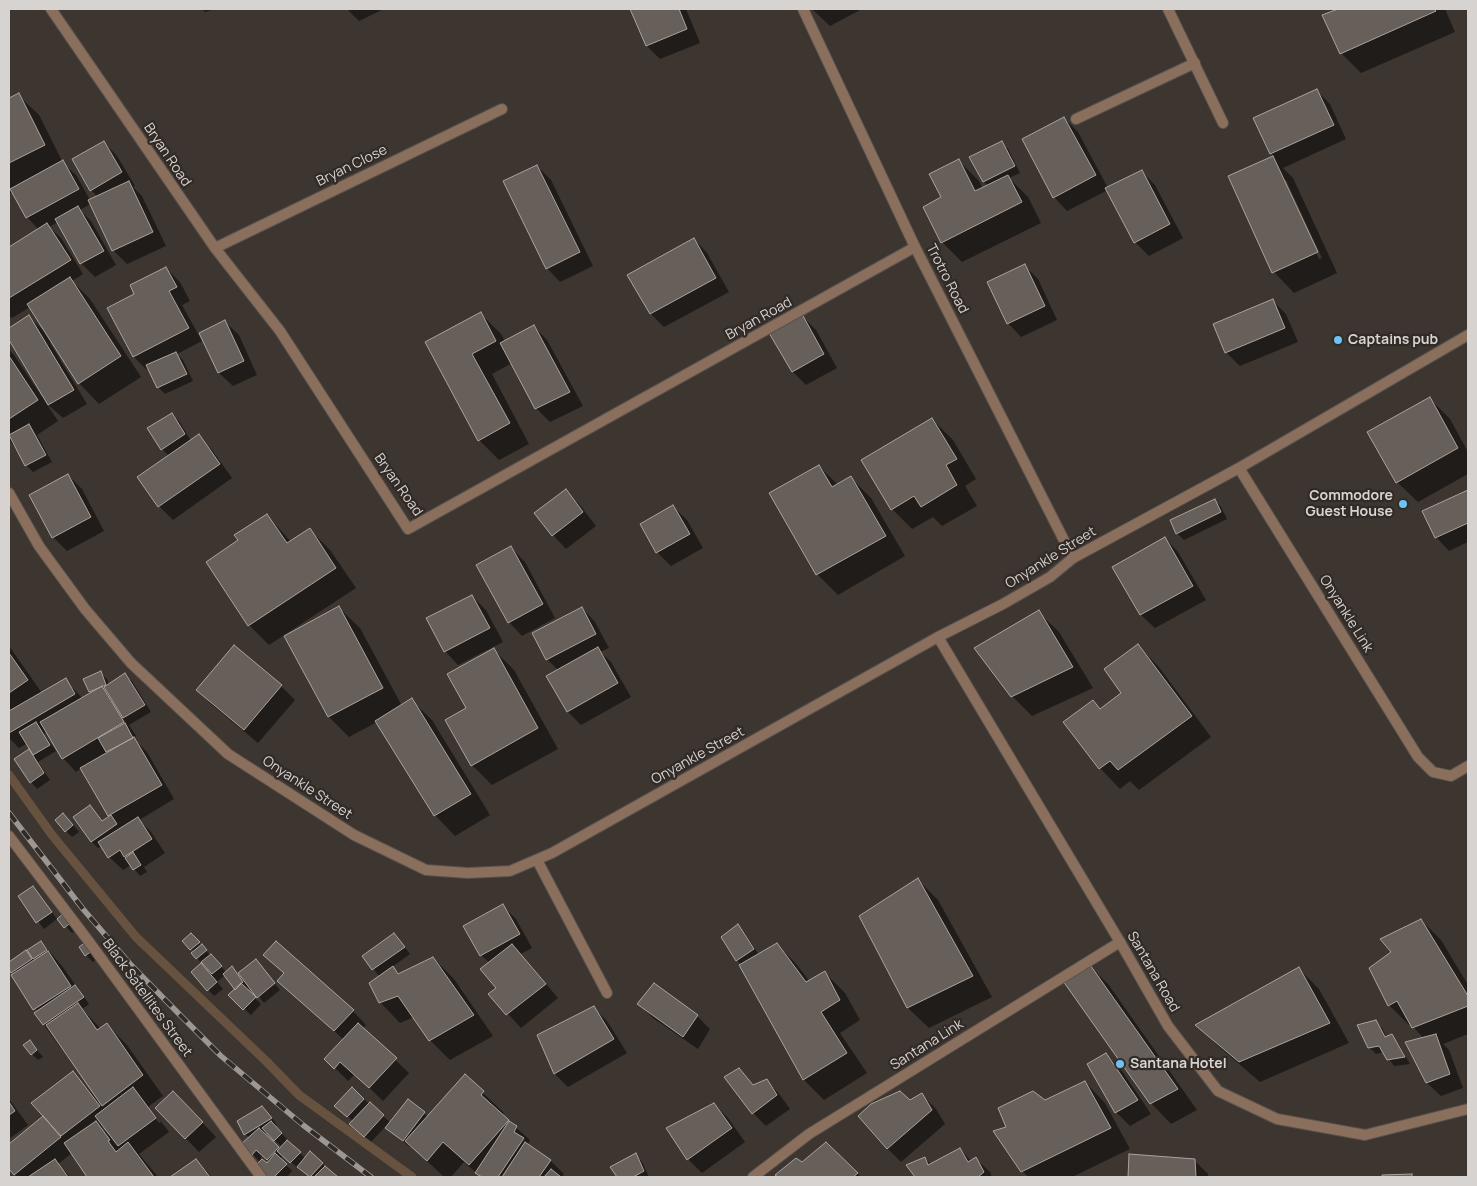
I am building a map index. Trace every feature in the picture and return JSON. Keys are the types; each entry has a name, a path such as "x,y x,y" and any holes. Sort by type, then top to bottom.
{"street":[{"name":"Trotro Road","path":"803,9 915,247 1073,558"},
{"path":"1168,9 1224,123"},
{"name":"Bryan Road","path":"55,10 215,248 280,331 408,529 915,247"},
{"path":"1076,119 1195,63"},
{"name":"Bryan Close","path":"215,248 502,109"},
{"name":"Onyankle Street","path":"9,493 39,546 85,609 131,663 228,754 354,835 426,870 468,873 510,871 552,854 938,637 1003,604 1050,577 1073,558 1239,468 1468,335"},
{"name":"Onyankle Link","path":"1239,468 1418,757 1433,772 1451,776 1468,766"},
{"name":"Santana Road","path":"938,637 1168,1026 1218,1092 1277,1119 1365,1135 1468,1109"},
{"name":"Black Satellites Street","path":"9,836 87,939 261,1177"},
{"path":"537,860 607,993"},
{"name":"Santana Link","path":"752,1177 809,1134 1120,942"}],"building":[{"path":"630,9 679,9 687,29 646,46"},
{"path":"1338,9 1434,9 1436,11 1340,54 1322,15"},
{"path":"1317,89 1334,125 1270,154 1253,118"},
{"path":"19,93 45,145 9,163 9,98"},
{"path":"1064,117 1096,175 1053,198 1022,139"},
{"path":"104,141 122,172 90,191 72,159"},
{"path":"1002,141 1015,166 983,182 969,157"},
{"path":"1273,156 1318,252 1272,273 1228,176"},
{"path":"959,159 975,191 1008,175 1022,202 941,243 923,207 941,197 929,174"},
{"path":"63,160 79,189 26,218 10,189"},
{"path":"537,165 580,252 546,269 503,181"},
{"path":"1142,170 1170,224 1134,243 1105,188"},
{"path":"129,181 153,232 112,251 88,200"},
{"path":"78,206 104,251 80,264 55,219"},
{"path":"47,223 71,260 9,298 9,247"},
{"path":"694,238 716,278 650,314 627,275"},
{"path":"1025,264 1045,306 1007,324 987,282"},
{"path":"166,267 177,287 169,291 189,328 133,357 107,308 134,294 130,285"},
{"path":"70,277 121,356 78,384 27,304"},
{"path":"1273,299 1285,328 1225,353 1213,324"},
{"path":"481,312 496,341 472,354 510,423 478,441 425,342"},
{"path":"802,314 824,354 792,372 769,333"},
{"path":"29,315 74,390 48,405 9,340 9,328"},
{"path":"225,320 244,361 218,373 199,333"},
{"path":"534,325 570,392 535,409 500,343"},
{"path":"176,352 187,374 157,388 146,365"},
{"path":"9,356 38,400 9,419"},
{"path":"1430,397 1458,448 1396,483 1367,432"},
{"path":"172,413 185,434 161,450 147,428"},
{"path":"932,418 957,459 946,465 957,485 921,507 914,496 891,510 861,460"},
{"path":"29,424 46,455 25,466 9,435"},
{"path":"199,434 220,464 158,507 137,477"},
{"path":"819,465 832,487 851,476 886,536 816,575 769,493"},
{"path":"68,474 91,517 52,538 29,495"},
{"path":"566,489 583,512 552,536 534,513"},
{"path":"1468,490 1468,523 1435,538 1422,511"},
{"path":"1215,499 1221,512 1176,534 1170,520"},
{"path":"673,505 690,534 656,553 640,524"},
{"path":"267,514 287,543 310,528 336,568 248,626 206,562 238,540 234,535"},
{"path":"1165,537 1193,586 1140,615 1112,567"},
{"path":"511,546 543,604 508,623 476,565"},
{"path":"472,595 490,628 444,652 426,618"},
{"path":"339,606 383,688 328,717 284,636"},
{"path":"582,607 596,634 546,660 532,633"},
{"path":"1039,610 1073,667 1011,697 974,648"},
{"path":"1138,644 1192,716 1118,770 1110,761 1099,769 1063,722 1093,700 1100,709 1121,693 1104,669"},
{"path":"234,645 282,685 244,730 196,690"},
{"path":"598,647 618,683 567,712 546,676"},
{"path":"494,648 538,728 471,766 445,720 466,708 447,674"},
{"path":"9,653 28,680 9,693"},
{"path":"101,671 106,685 89,692 83,679"},
{"path":"125,673 145,705 123,718 104,687"},
{"path":"66,678 75,694 9,733 9,711"},
{"path":"102,686 124,722 62,759 40,722"},
{"path":"412,698 471,794 434,816 375,721"},
{"path":"36,722 50,745 33,755 19,732"},
{"path":"125,723 133,738 106,752 98,738"},
{"path":"134,737 162,785 108,816 80,768"},
{"path":"29,749 44,773 30,783 14,759"},
{"path":"90,805 102,821 111,815 117,824 91,842 73,817"},
{"path":"63,813 73,825 65,832 55,820"},
{"path":"138,817 152,839 124,857 120,850 108,858 98,842"},
{"path":"133,852 141,865 133,870 125,858"},
{"path":"918,878 973,976 907,1008 859,916"},
{"path":"33,886 52,912 36,923 18,896"},
{"path":"503,904 520,934 480,956 463,926"},
{"path":"65,912 73,921 64,928 57,919"},
{"path":"1421,919 1468,996 1468,1006 1412,1028 1397,1001 1388,1006 1369,968 1391,952 1380,939"},
{"path":"738,924 754,949 736,961 721,937"},
{"path":"191,933 200,942 190,950 182,941"},
{"path":"394,933 405,947 372,970 362,956"},
{"path":"41,941 47,950 33,959 27,950"},
{"path":"87,941 93,950 85,956 79,947"},
{"path":"276,941 354,1010 334,1031 277,981 284,973 263,955"},
{"path":"777,943 806,982 825,971 840,1000 821,1012 847,1053 803,1080 739,965"},
{"path":"202,944 207,950 196,959 191,953"},
{"path":"512,944 546,984 506,1015 488,994 496,988 480,969"},
{"path":"26,950 32,959 11,973 9,962"},
{"path":"48,951 71,986 33,1010 11,975"},
{"path":"211,954 222,966 212,974 201,962"},
{"path":"433,957 474,1015 429,1041 398,996 379,1003 369,983 393,966 398,974"},
{"path":"256,959 275,983 257,998 238,973"},
{"path":"1088,962 1178,1089 1150,1104 1063,981"},
{"path":"201,963 217,982 207,991 191,972"},
{"path":"232,966 243,982 235,990 223,974"},
{"path":"1299,967 1330,1023 1239,1062 1195,1025"},
{"path":"241,983 256,997 243,1010 228,995"},
{"path":"654,983 698,1015 683,1037 637,1004"},
{"path":"75,985 84,997 43,1025 34,1013"},
{"path":"78,1003 97,1030 107,1023 143,1075 102,1106 46,1025"},
{"path":"594,1006 614,1039 554,1074 537,1035"},
{"path":"1376,1020 1385,1037 1392,1034 1405,1057 1387,1060 1379,1046 1368,1048 1357,1025"},
{"path":"358,1023 397,1058 369,1088 340,1062 334,1069 324,1059"},
{"path":"1436,1034 1450,1074 1426,1083 1405,1042"},
{"path":"30,1040 37,1050 31,1055 23,1045"},
{"path":"1106,1053 1138,1100 1115,1113 1087,1064"},
{"path":"739,1068 753,1085 767,1079 777,1095 752,1114 724,1077"},
{"path":"73,1071 100,1106 61,1136 31,1103"},
{"path":"465,1074 484,1091 481,1095 509,1120 469,1165 443,1142 427,1161 405,1141"},
{"path":"1085,1081 1111,1128 1021,1172 993,1131 1006,1127 998,1108 1033,1091 1045,1100"},
{"path":"133,1087 156,1118 118,1146 95,1116"},
{"path":"352,1087 364,1099 347,1117 334,1106"},
{"path":"173,1091 203,1122 185,1139 155,1108"},
{"path":"900,1091 910,1100 922,1093 932,1110 887,1149 858,1116 871,1104"},
{"path":"408,1099 425,1112 403,1141 385,1128"},
{"path":"9,1102 15,1111 9,1115"},
{"path":"370,1102 384,1115 364,1137 349,1124"},
{"path":"714,1103 732,1128 687,1160 666,1128"},
{"path":"262,1106 272,1118 244,1135 237,1121"},
{"path":"43,1116 61,1137 14,1175 9,1169 9,1144"},
{"path":"96,1121 116,1152 128,1142 154,1177 87,1177 64,1143"},
{"path":"271,1121 282,1133 274,1141 262,1128"},
{"path":"509,1121 517,1126 514,1132 524,1138 498,1177 482,1177 475,1173"},
{"path":"259,1128 279,1147 267,1160 256,1150 252,1155 241,1144"},
{"path":"287,1140 301,1152 290,1163 277,1151"},
{"path":"525,1142 551,1160 539,1177 502,1177"},
{"path":"826,1142 858,1173 853,1177 778,1177 775,1175 796,1158 802,1162"},
{"path":"960,1148 968,1162 976,1157 984,1172 978,1177 915,1177 906,1165 925,1157 928,1165"},
{"path":"310,1151 323,1163 310,1177 297,1167"},
{"path":"275,1153 287,1164 274,1177 265,1177 255,1166 262,1159 267,1163"},
{"path":"636,1153 644,1171 633,1177 617,1177 610,1167"},
{"path":"1129,1154 1195,1159 1196,1177 1128,1177"},
{"path":"55,1159 68,1177 28,1177"},
{"path":"196,1159 210,1177 170,1177"},
{"path":"325,1166 338,1177 314,1177"},
{"path":"551,1169 561,1177 544,1177"},
{"path":"1412,1174 1412,1177 1382,1177 1382,1175"}],"waterway":[{"path":"9,775 52,835 136,937 299,1095 412,1177"}],"railway":[{"path":"9,813 83,909 131,965 180,1015 221,1056 303,1125 371,1177"}],"place":[{"name":"Captains pub","path":"1338,340"},
{"name":"Commodore Guest House","path":"1403,504"},
{"name":"Santana Hotel","path":"1120,1064"}]}
